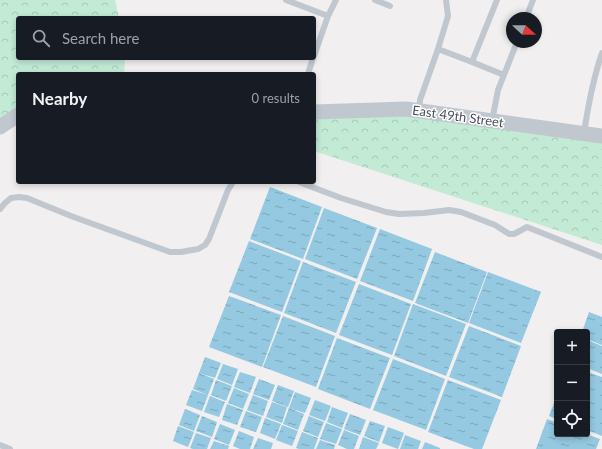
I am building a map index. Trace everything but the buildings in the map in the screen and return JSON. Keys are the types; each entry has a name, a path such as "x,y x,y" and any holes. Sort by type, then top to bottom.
{"street":[{"name":"East 49th Street","path":"316,112 406,109 602,136"},
{"path":"0,127 16,116"}],"lane":[{"path":"286,0 328,16"},
{"path":"316,51 328,16 336,0"},
{"path":"375,0 390,6"},
{"path":"419,111 420,100 438,50 448,16 446,0"},
{"path":"472,62 497,0"},
{"path":"528,12 533,0"},
{"path":"492,121 498,90 515,48"},
{"path":"438,50 504,75"},
{"path":"584,134 595,72 602,53"},
{"path":"309,72 313,60"},
{"path":"0,209 11,198 27,198 71,216 170,252 181,252 198,249 205,245 209,239 232,184"},
{"path":"304,184 341,198 386,212 399,214 449,210 461,212 495,225 509,234 514,234 527,227 602,257"},
{"path":"0,445 10,449"}],"green space":[{"path":"0,0 115,0 119,16 16,16 16,60 125,60 124,72 16,72 16,116 0,127"},
{"path":"406,109 602,136 602,245 316,152 316,112"}],"water":[{"path":"270,187 322,207 303,259 250,239"},
{"path":"324,208 377,228 357,279 305,259"},
{"path":"380,229 432,249 413,301 360,281"},
{"path":"249,241 301,261 282,312 229,292"},
{"path":"435,252 487,272 468,323 415,303"},
{"path":"303,262 356,282 336,333 284,313"},
{"path":"488,272 541,292 521,343 469,323"},
{"path":"359,284 411,304 392,355 339,335"},
{"path":"229,296 281,315 262,367 209,347"},
{"path":"413,304 466,324 446,376 394,356"},
{"path":"589,312 602,317 602,345 590,340 590,329 583,329"},
{"path":"283,316 335,336 316,387 263,367"},
{"path":"469,326 521,346 502,397 449,377"},
{"path":"337,338 390,358 370,409 318,389"},
{"path":"590,341 602,346 602,374 590,369"},
{"path":"205,357 221,363 215,378 199,373"},
{"path":"393,359 445,379 426,430 373,410"},
{"path":"223,364 238,369 232,385 217,379"},
{"path":"240,372 256,377 250,393 234,387"},
{"path":"199,373 214,379 208,395 193,389"},
{"path":"590,373 602,377 602,436 590,431"},
{"path":"259,379 275,385 269,400 253,394"},
{"path":"216,380 232,386 226,401 211,395"},
{"path":"448,380 501,400 482,449 474,449 428,432"},
{"path":"278,385 294,391 288,407 272,401"},
{"path":"234,388 249,394 243,409 228,403"},
{"path":"192,390 208,395 202,411 186,405"},
{"path":"295,392 311,398 305,413 289,408"},
{"path":"253,395 268,401 263,416 247,410"},
{"path":"210,396 225,402 219,417 204,412"},
{"path":"315,400 331,406 325,421 309,415"},
{"path":"272,402 287,407 282,423 266,417"},
{"path":"554,403 554,418 549,416"},
{"path":"227,404 243,410 237,425 222,420"},
{"path":"332,407 348,413 342,428 327,422"},
{"path":"289,408 304,414 298,430 283,424"},
{"path":"185,409 200,415 194,431 179,425"},
{"path":"246,411 262,417 256,432 240,427"},
{"path":"350,414 366,420 360,435 344,429"},
{"path":"202,416 217,422 212,437 196,431"},
{"path":"309,416 324,422 318,437 303,431"},
{"path":"265,418 281,424 275,439 260,433"},
{"path":"547,419 554,422 554,437 590,437 590,435 600,439 596,449 536,449"},
{"path":"370,421 385,426 379,442 364,436"},
{"path":"326,423 342,429 336,444 320,439"},
{"path":"220,424 235,430 229,445 214,439"},
{"path":"282,425 298,431 292,446 276,440"},
{"path":"178,426 194,432 188,447 173,441"},
{"path":"388,427 404,433 398,449 382,443"},
{"path":"344,430 359,436 354,449 347,449 338,445"},
{"path":"239,431 254,437 250,449 240,449 233,446"},
{"path":"302,432 318,438 314,449 296,448"},
{"path":"196,433 211,438 207,449 190,448"},
{"path":"405,435 421,441 418,449 400,449"},
{"path":"363,437 379,443 376,449 359,449"},
{"path":"258,438 273,443 271,449 253,449"},
{"path":"320,440 335,445 334,449 316,449"},
{"path":"214,441 229,446 228,449 210,449"},
{"path":"425,442 440,448 440,449 422,449"}]}
